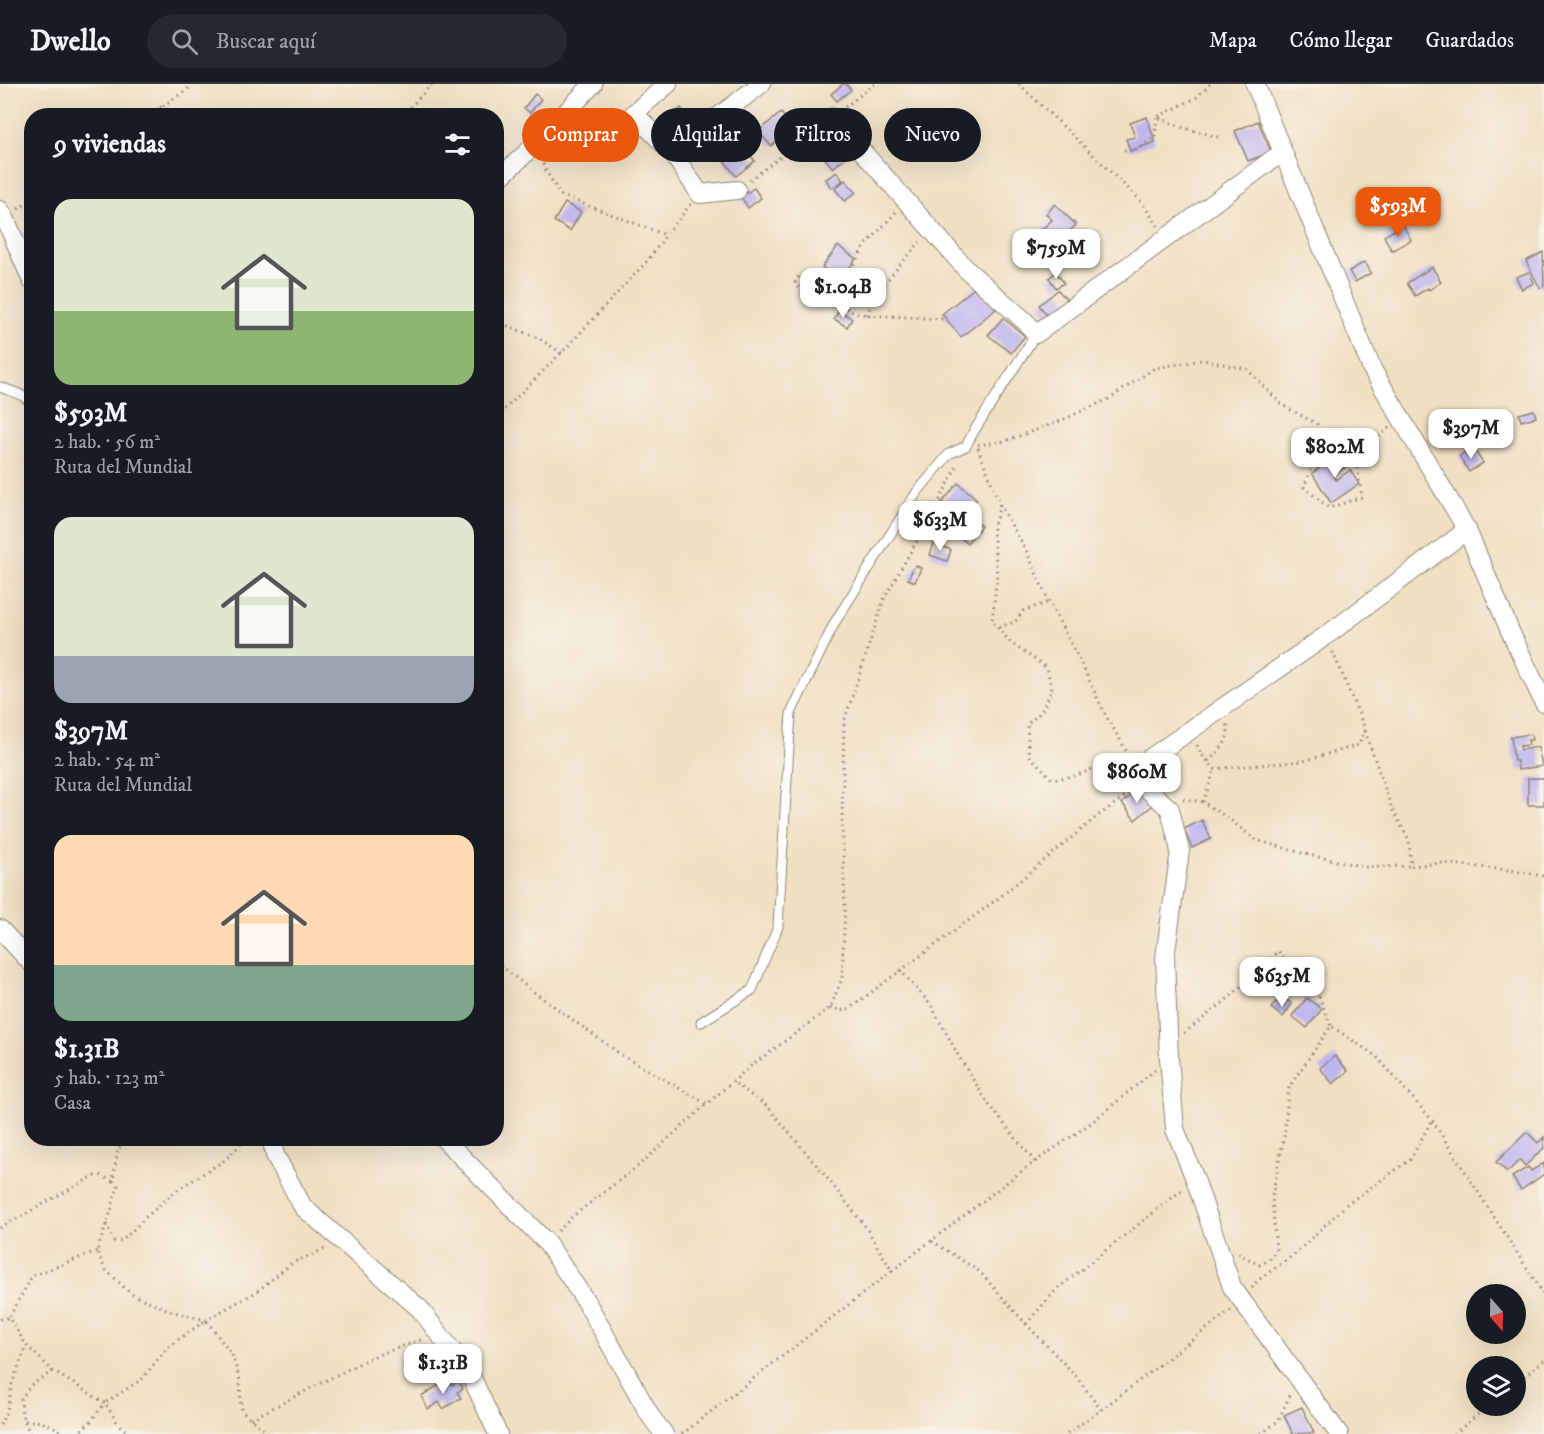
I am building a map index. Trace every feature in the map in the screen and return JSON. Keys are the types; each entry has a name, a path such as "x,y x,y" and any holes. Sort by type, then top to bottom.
{"street":[{"path":"570,108 593,84"},
{"path":"651,130 634,113 668,84"},
{"path":"730,108 761,84"},
{"path":"1254,84 1372,369 1467,530 1544,703"},
{"path":"872,162 967,270 1027,322 1036,334 1283,153"},
{"path":"504,174 522,157"},
{"path":"679,162 700,194 736,190"},
{"path":"0,210 24,262"},
{"path":"1339,1434 1232,1287 1195,1179 1175,1129 1169,1058 1165,957 1180,851 1170,809 1147,789 1146,761 1327,635 1467,530"},
{"path":"0,929 24,955"},
{"path":"273,1146 275,1155 303,1207 420,1309 437,1330 470,1374 498,1434"},
{"path":"451,1146 547,1243 587,1303 651,1417 664,1434"}],"lane":[{"path":"701,1022 752,990 778,927 791,713 830,632 917,492 949,454 966,446 1036,334"},
{"path":"0,387 24,397"}],"path":[{"path":"160,107 195,84"},
{"path":"410,108 432,84"},
{"path":"843,108 874,84"},
{"path":"1019,84 1139,198 1167,237"},
{"path":"1157,117 1196,98 1210,84"},
{"path":"1157,117 1181,128 1218,137"},
{"path":"1124,150 1134,151 1155,137 1157,117"},
{"path":"736,190 774,161"},
{"path":"543,162 560,195 666,235"},
{"path":"504,410 562,353 648,260 700,194"},
{"path":"904,198 894,215 864,247 849,272 840,281 831,281 807,273 800,275 795,283 800,290 835,302 855,313 944,319"},
{"path":"867,315 871,304 885,285 931,229"},
{"path":"504,324 538,338 562,353"},
{"path":"1000,505 993,529 997,575 992,621 1011,643 1047,668 1052,690 1041,712 1027,724 1029,755 1052,779 1076,776 1102,765 1133,764 1104,712 1049,602 1027,552 1000,505 977,445 1005,441 1058,422 1109,399 1155,368 1203,360 1247,369 1282,405 1317,424 1319,448 1305,487 1329,508 1362,497 1356,460 1378,437 1402,418"},
{"path":"998,628 1015,622 1023,611 1049,602"},
{"path":"1327,635 1365,729 1392,809 1409,840 1412,866"},
{"path":"1208,761 1223,748 1229,728 1221,708"},
{"path":"1215,769 1303,761 1359,745 1365,729"},
{"path":"1191,730 1201,754 1215,769"},
{"path":"1203,802 1215,769"},
{"path":"830,1008 846,1011 1000,897 1099,814 1147,782"},
{"path":"1170,809 1183,799 1203,802 1256,840 1309,855 1365,867 1412,866 1441,862 1544,876"},
{"path":"1184,1033 1229,998 1278,951 1318,994 1331,1026 1376,1056 1432,1120 1544,1295"},
{"path":"900,970 931,1005 958,1054 990,1104 1035,1162"},
{"path":"1215,1241 1259,1265 1269,1260 1276,1250 1272,1197 1284,1136 1289,1087 1331,1026"},
{"path":"682,1434 1035,1162 1091,1123 1169,1058"},
{"path":"733,1082 768,1107 865,1226 892,1271"},
{"path":"547,1243 573,1216 638,1166 707,1104"},
{"path":"1067,1434 1243,1301 1257,1281 1295,1254 1347,1204 1410,1160 1432,1120"},
{"path":"113,1181 118,1149 121,1146"},
{"path":"106,1224 114,1241 122,1241 177,1190 225,1160 239,1146"},
{"path":"0,1228 92,1177 99,1175 113,1181 118,1186 97,1251 105,1269 131,1294 171,1311 206,1320 232,1355 240,1380 241,1410 268,1434"},
{"path":"1026,1324 1057,1289 1195,1179"},
{"path":"77,1434 105,1403 142,1379 168,1347 206,1320 256,1292 292,1263 340,1239"},
{"path":"932,1241 980,1272 1076,1376 1101,1410"},
{"path":"9,1318 32,1276 97,1251"},
{"path":"0,1319 9,1318"},
{"path":"9,1318 27,1347 53,1371 105,1403 119,1425 130,1434"},
{"path":"251,1419 372,1357 425,1338 437,1330"},
{"path":"0,1425 7,1410 12,1384 27,1347"},
{"path":"1526,1375 1544,1360"},
{"path":"30,1434 22,1415 21,1399 31,1386 53,1371"},
{"path":"1260,1434 1278,1421 1298,1377"},
{"path":"1454,1434 1476,1416"},
{"path":"25,1421 38,1420 66,1434"}],"building":[{"path":"843,84 851,90 837,101 831,94"},
{"path":"535,94 541,99 534,108 524,108"},
{"path":"1147,117 1155,142 1130,151 1126,139 1135,137 1130,123"},
{"path":"774,118 774,144 771,146 762,136 762,128"},
{"path":"1258,121 1271,152 1248,161 1235,131"},
{"path":"725,162 754,162 736,176"},
{"path":"828,162 840,162 833,168"},
{"path":"837,172 843,181 831,188 826,179"},
{"path":"845,180 856,192 845,201 835,189"},
{"path":"754,188 761,198 748,208 741,197"},
{"path":"565,203 581,212 570,231 554,221"},
{"path":"1055,204 1076,225 1056,244 1041,230 1052,220 1046,214"},
{"path":"1403,225 1411,240 1392,251 1384,236"},
{"path":"838,246 856,259 840,280 822,267"},
{"path":"1543,252 1544,286 1540,288 1526,261"},
{"path":"1365,262 1371,273 1355,282 1349,271"},
{"path":"1432,267 1441,282 1415,296 1407,283"},
{"path":"1056,272 1064,283 1056,288 1049,278"},
{"path":"1529,272 1534,283 1522,289 1516,277"},
{"path":"977,286 996,309 961,337 942,314"},
{"path":"1058,290 1069,302 1050,319 1039,305"},
{"path":"839,310 852,319 847,327 834,319"},
{"path":"1003,318 1025,336 1011,353 988,335"},
{"path":"1534,410 1536,417 1521,421 1519,414"},
{"path":"1473,448 1483,463 1469,472 1459,456"},
{"path":"1341,454 1348,466 1333,476 1336,480 1350,470 1359,484 1331,503 1312,473"},
{"path":"958,483 977,499 965,513 981,526 967,543 932,515"},
{"path":"934,543 951,550 947,561 930,555"},
{"path":"915,565 921,568 915,582 908,579"},
{"path":"1531,734 1532,740 1528,740 1529,745 1520,746 1521,750 1538,747 1542,766 1518,770 1517,761 1514,761 1511,737"},
{"path":"1528,778 1544,778 1544,805 1528,805"},
{"path":"1139,789 1153,805 1135,820 1122,803"},
{"path":"1202,820 1211,839 1192,848 1184,829"},
{"path":"1307,998 1322,1009 1307,1028 1292,1016"},
{"path":"1287,1000 1292,1004 1283,1017 1271,1008 1276,1002 1283,1007"},
{"path":"1335,1056 1348,1071 1333,1084 1320,1068"},
{"path":"1527,1132 1538,1143 1544,1137 1544,1148 1525,1166 1520,1160 1507,1172 1496,1162"},
{"path":"1544,1163 1544,1174 1521,1190 1512,1177 1528,1167 1531,1171"},
{"path":"449,1379 452,1385 459,1381 463,1389 457,1392 461,1398 443,1409 439,1402 428,1409 421,1396"},
{"path":"1302,1407 1314,1433 1293,1434 1284,1415"}]}
